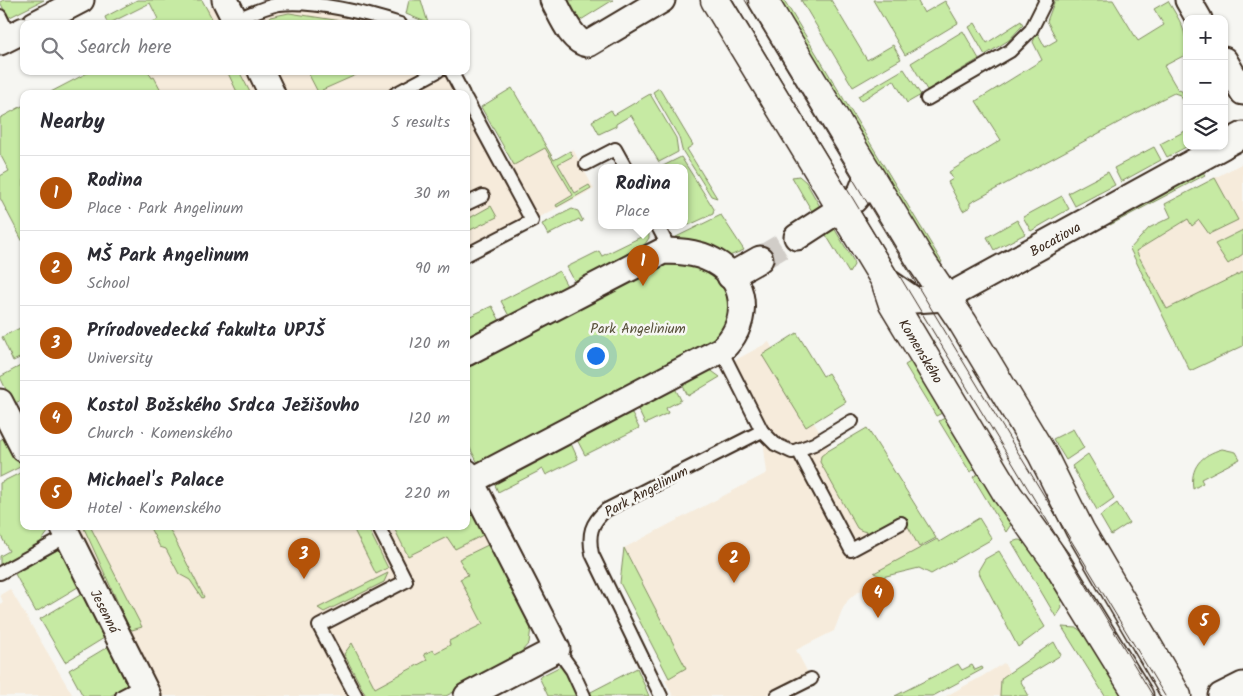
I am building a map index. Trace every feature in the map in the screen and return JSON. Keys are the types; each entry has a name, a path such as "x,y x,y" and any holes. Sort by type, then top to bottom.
{"street":[{"path":"43,20 81,0"},
{"path":"553,0 575,37 583,44 588,44 662,0"},
{"name":"Komenského","path":"716,0 885,280 893,304 996,475 1055,560 1139,696"},
{"path":"763,0 868,174 1042,454 1080,530 1177,696"},
{"path":"1188,0 1197,15"},
{"path":"1228,67 1243,92"},
{"path":"263,75 270,90"},
{"name":"Bocatiova","path":"1228,144 1243,135"},
{"name":"Bocatiova","path":"885,280 914,300 946,298 1217,150"},
{"path":"797,237 842,209 861,192 868,174"},
{"path":"470,351 663,250 683,251 702,256 718,264 730,276 740,296 740,318 734,335 720,350 470,475"},
{"path":"730,276 760,259"},
{"path":"1,404 20,441"},
{"path":"467,696 557,649 470,480"},
{"name":"Jesenná","path":"65,531 138,692"},
{"path":"1221,696 1243,685"}],"lane":[{"path":"927,99 1010,51 1031,30 1046,0"},
{"path":"232,14 300,2 361,13 386,20"},
{"path":"402,90 431,75"},
{"path":"453,75 461,90"},
{"path":"470,106 532,221 470,253"},
{"path":"586,164 615,149 623,164"},
{"path":"470,202 483,196"},
{"path":"658,229 665,240 663,250"},
{"path":"720,350 762,431 784,450 798,450 814,444 852,421"},
{"name":"Park Angelinum","path":"661,696 592,554 589,540 590,529 596,519 606,510 762,431"},
{"path":"798,450 851,550 901,523"},
{"path":"356,696 319,626 406,581 380,530"},
{"path":"0,574 65,531"},
{"path":"557,649 572,670 584,696"},
{"path":"777,696 811,679"}],"shaded area":[{"path":"222,0 235,20 189,20"},
{"path":"279,4 376,20 235,20"},
{"path":"147,75 453,75 461,90 155,90"},
{"path":"470,106 503,167 545,144 555,160 573,149 594,189 470,253"},
{"path":"1243,163 1243,346 1190,371 1130,249 1149,228 1171,217 1165,204"},
{"path":"769,342 878,537 911,521 929,553 855,594 848,600 842,610 834,631 796,650 808,673 764,696 673,696 665,680 685,668 624,548 767,473 762,431 728,364"},
{"path":"470,502 531,632 523,652 446,696 155,696 75,530 470,530"},
{"path":"10,589 72,694 69,696 0,696 0,604 3,602 0,595"},
{"path":"1004,663 1022,696 946,696 981,677"}],"green space":[{"path":"4,0 44,0 8,18 0,2"},
{"path":"137,0 202,0 213,20 156,20 158,19 150,3 116,20 106,20 105,17"},
{"path":"409,0 421,0 427,20 421,20 406,14"},
{"path":"562,0 613,0 576,23"},
{"path":"776,0 784,0 942,262 935,266"},
{"path":"801,0 831,0 867,60 893,45 901,59 853,87"},
{"path":"873,0 917,0 924,13 945,1 958,23 905,55"},
{"path":"1055,0 1113,0 1138,41 1164,25 1154,9 1168,1 1183,30 1183,56 1164,66 1178,90 1180,89 1183,94 1183,100 1180,95 1174,93 1162,99 970,203 970,207 963,211 948,182 953,179 949,172 1001,140 976,101 1042,60 1033,42 1037,32 1045,47 1057,40 1047,21"},
{"path":"289,13 335,20 268,20 270,17"},
{"path":"1021,21 1023,25 1009,40 985,55 969,27 975,23 987,43"},
{"path":"963,31 979,59 927,90 911,63"},
{"path":"904,69 921,95 907,103 894,80 861,101 858,96"},
{"path":"83,75 150,75 152,78 154,77 161,90 55,90"},
{"path":"229,75 241,75 249,90 236,90"},
{"path":"309,75 356,75 322,90 317,90"},
{"path":"512,88 554,160 570,151 573,156 558,164 575,193 589,185 591,188 557,207 556,205 573,195 545,148 514,165 481,107"},
{"path":"659,88 693,145 687,149 717,198 711,196 682,150 679,137 653,92"},
{"path":"650,94 676,138 678,152 659,162 631,115 616,124 616,126 599,134 592,121 611,110 614,115"},
{"path":"20,107 20,236 0,198 0,176 9,171 0,154 0,118"},
{"path":"1183,132 1183,149 1167,157 1160,144"},
{"path":"1154,147 1161,160 1121,182 1114,168"},
{"path":"681,157 685,164 667,164"},
{"path":"688,168 714,209 713,214 689,225"},
{"path":"1202,171 1205,175 1110,225 1107,220"},
{"path":"1108,172 1115,185 1075,206 1068,193"},
{"path":"799,176 806,182 822,210 816,218 792,177"},
{"path":"1215,178 1238,220 1209,234 1199,220 1192,226 1188,219 1136,251 1167,309 1243,272 1243,346 1190,371 1130,249 1149,228 1171,217 1165,204"},
{"path":"1062,196 1069,209 1031,231 1023,217"},
{"path":"491,206 497,217 470,230 470,218"},
{"path":"572,209 578,211 583,221 581,222 579,219 548,235 542,224"},
{"path":"721,215 744,250 727,257 681,243 674,238"},
{"path":"1017,220 1025,234 994,250 987,237"},
{"path":"831,227 834,228 853,260 854,265 849,273 823,230"},
{"path":"1243,230 1243,254 1228,264 1215,244"},
{"path":"649,233 649,238 645,244 575,282 567,267 599,251 602,256"},
{"name":"Park Angelinium","path":"663,251 718,264 739,326 484,474 470,448 470,351"},
{"path":"559,271 567,286 509,316 501,301"},
{"path":"492,306 500,321 470,336 470,316"},
{"path":"20,328 20,358 13,361 2,337"},
{"path":"797,333 823,376 828,373 846,402 806,427 762,355"},
{"path":"915,359 948,410 936,416 905,365"},
{"path":"20,366 20,401 13,404 0,377"},
{"path":"709,369 720,377 688,396 680,380"},
{"path":"673,384 681,400 666,408 668,413 645,424 635,403"},
{"path":"628,406 639,428 585,455 574,434"},
{"path":"951,415 981,466 970,472 939,421"},
{"path":"867,428 936,538 919,547 903,517 874,531 868,532 857,528 820,462 821,456 826,452"},
{"path":"1073,429 1084,448 1066,460 1053,439"},
{"path":"9,435 20,456 20,467 0,477 0,440"},
{"path":"568,437 578,459 546,475 543,469 498,492 492,478"},
{"path":"1222,449 1236,452 1240,459 1201,479 1203,483 1193,489 1193,474 1198,463 1208,455"},
{"path":"1088,454 1114,498 1097,510 1072,466"},
{"path":"984,470 1012,523 1006,532 973,477"},
{"path":"20,473 20,530 50,530 38,546 0,566 0,556 9,551 0,534 0,483"},
{"path":"470,501 487,533 455,549 447,537 408,556 395,530 470,530"},
{"path":"1117,503 1129,523 1111,535 1100,516"},
{"path":"979,518 992,539 931,574 919,568 882,577 874,573 937,539 939,542"},
{"path":"85,530 92,530 142,627 132,630"},
{"path":"151,530 170,530 204,597 202,598 190,580 179,574 166,549 160,547"},
{"path":"354,530 369,530 388,568 376,574"},
{"path":"1018,540 1027,541 1061,599 1062,608 1056,617 1012,542"},
{"path":"492,543 531,627 529,643 514,660 446,696 366,696 344,654 352,643 375,688 427,660 424,654 433,650 435,653 450,645 449,641 483,624 460,579 468,575 459,559"},
{"path":"64,546 83,584 36,612 15,574"},
{"path":"624,548 686,668 669,678 620,583"},
{"path":"999,551 1045,627 1018,647 978,571 985,559"},
{"path":"388,573 384,582 324,612 318,608"},
{"path":"87,591 109,635 65,662 40,619"},
{"path":"1062,627 1077,628 1085,634 1124,696 1105,696"},
{"path":"1054,642 1061,655 1020,680 1029,696 1000,696 1001,680 1003,677"},
{"path":"114,643 134,684 110,696 83,696 69,670"},
{"path":"958,664 962,670 972,665 975,670 982,667 983,669 933,696 895,696"},
{"path":"561,666 566,670 579,696 548,696 539,677"},
{"path":"637,668 649,696 588,696 587,694"}],"tunnel":[{"path":"760,259 797,237"}],"tram line":[{"path":"733,0 1153,696"},
{"path":"745,0 1165,696"}],"place":[{"name":"Rodina","path":"643,286"},
{"name":"Prírodovedecká fakulta UPJŠ","path":"304,579"},
{"name":"MŠ Park Angelinum","path":"734,583"},
{"name":"Kostol Božského Srdca Ježišovho","path":"878,618"},
{"name":"Michael's Palace","path":"1204,646"}]}
